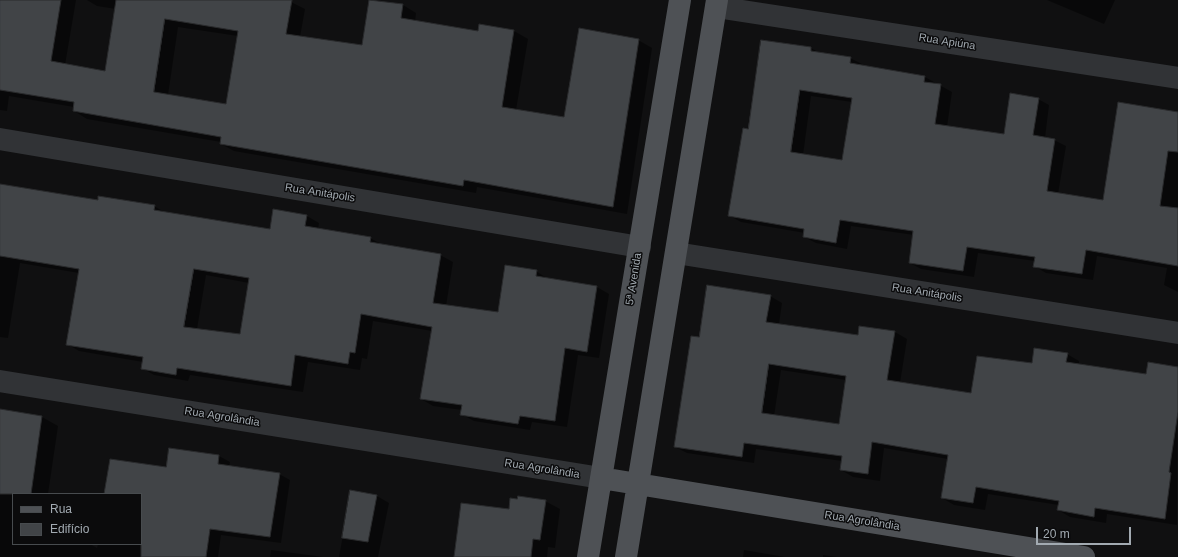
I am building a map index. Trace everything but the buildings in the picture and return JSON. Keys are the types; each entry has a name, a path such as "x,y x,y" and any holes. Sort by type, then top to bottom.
{"main road":[{"name":"5ª Avenida","path":"588,557 640,247 676,1"},
{"path":"626,557 716,4"},
{"name":"Rua Agrolândia","path":"601,478 1084,557"}],"street":[{"name":"Rua Apiúna","path":"716,4 1178,78"},
{"name":"Rua Anitápolis","path":"0,139 640,247"},
{"name":"Rua Anitápolis","path":"676,253 1178,333"},
{"name":"Rua Agrolândia","path":"0,381 601,478"}]}
